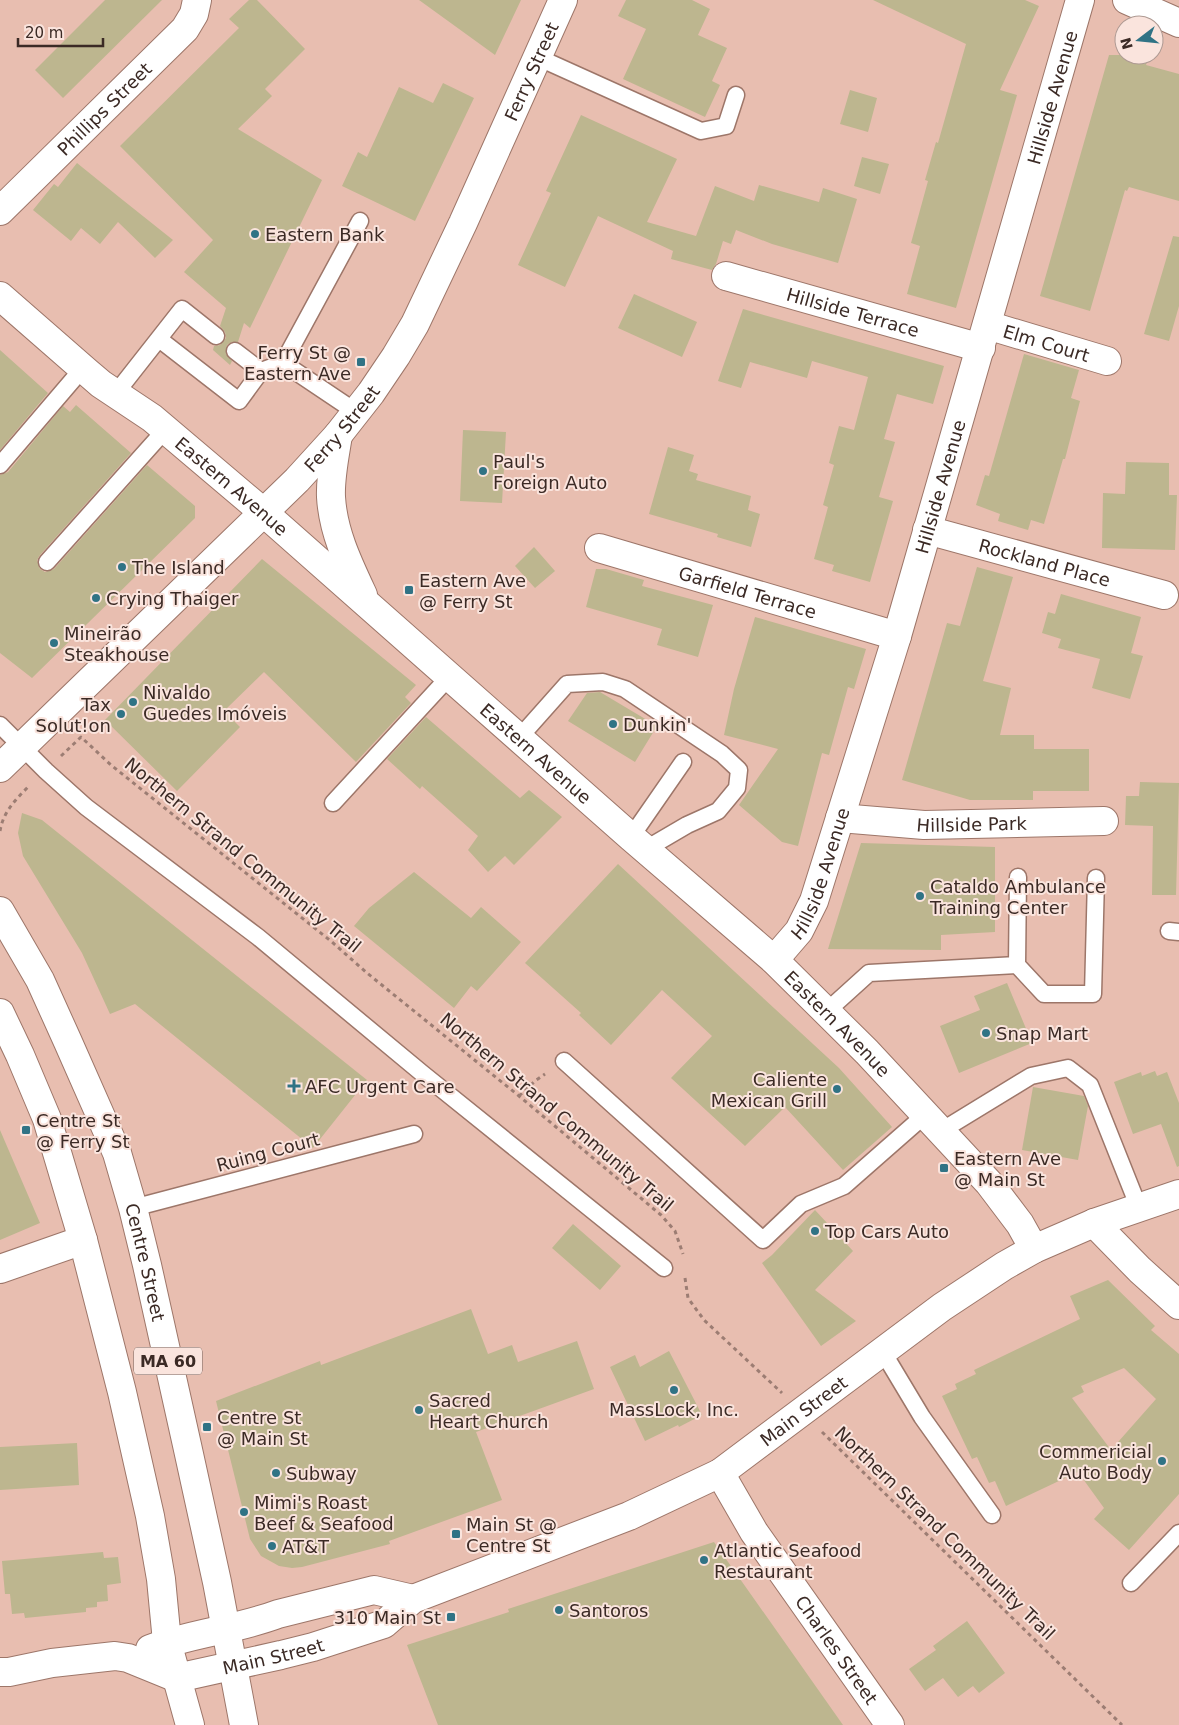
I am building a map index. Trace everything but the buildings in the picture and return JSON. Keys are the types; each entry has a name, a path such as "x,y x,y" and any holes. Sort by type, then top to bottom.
{"main road":[{"name":"Phillips Street","path":"0,211 185,29 194,14 197,0"},
{"name":"Ferry Street","path":"0,768 318,458 356,412 396,356 428,300 563,0"},
{"name":"Hillside Avenue","path":"774,960 799,931 814,901 897,636 1080,0"},
{"path":"1127,0 1179,23"},
{"name":"Hillside Terrace","path":"726,276 984,337"},
{"name":"Eastern Avenue","path":"0,296 83,368 166,430 263,512 638,843 774,960 933,1122 1005,1203 1034,1249"},
{"name":"Elm Court","path":"984,337 1108,361"},
{"path":"338,435 331,496 334,521 341,547 368,605"},
{"name":"Rockland Place","path":"927,530 1164,595"},
{"name":"Garfield Terrace","path":"598,548 897,636"},
{"name":"Hillside Park","path":"840,818 924,825 1104,822"},
{"name":"Centre Street","path":"0,912 40,980 117,1153 133,1208 188,1445 217,1582 244,1725"},
{"name":"MA 60","path":"0,1013 47,1119 83,1240 122,1392 150,1516 162,1585 167,1642 190,1725"},
{"name":"Main Street","path":"0,1672 9,1672 52,1663 115,1656 128,1658 177,1678 313,1647 384,1624 413,1599 629,1516 720,1473 976,1284 1034,1249 1094,1223 1179,1194"},
{"path":"1094,1223 1140,1270 1179,1305"},
{"path":"0,1269 83,1240"},
{"name":"Charles Street","path":"720,1473 754,1532 890,1725"},
{"name":"Main Street","path":"128,1658 167,1642 262,1620 297,1609 374,1590 413,1599"}],"lane":[{"path":"537,57 701,131 726,126 736,95"},
{"path":"159,339 239,401 261,371 284,363 360,220"},
{"path":"116,393 182,309 216,336"},
{"path":"235,351 261,371"},
{"path":"284,363 356,412"},
{"path":"0,465 83,368"},
{"path":"47,562 166,430"},
{"path":"333,803 449,677"},
{"path":"519,738 567,684 603,682 625,689 722,754 739,770 738,788 718,811 683,827 638,843"},
{"path":"0,725 46,771 86,807 264,943 664,1268"},
{"path":"638,843 683,762"},
{"path":"1018,877 1017,965 1044,994 1092,994 1096,878"},
{"path":"826,1011 869,973 1017,965"},
{"path":"564,1061 763,1240 802,1204 844,1186 933,1122 1031,1076 1068,1068 1090,1085 1139,1208"},
{"name":"Ruing Court","path":"133,1208 414,1134"},
{"path":"883,1352 922,1417 992,1515"},
{"path":"1131,1583 1179,1533"}],"path":[{"name":"Northern Strand Community Trail","path":"81,737 111,765 332,942 367,973 662,1215 675,1231 682,1250 683,1259"},
{"path":"0,831 3,818 12,803 46,771"},
{"path":"519,1096 535,1082"},
{"name":"Northern Strand Community Trail","path":"684,1272 688,1298 704,1320 1122,1725"}],"place":[{"name":"Eastern Bank","path":"255,234"},
{"name":"Ferry St @ Eastern Ave","path":"361,362"},
{"name":"Paul's Foreign Auto","path":"483,471"},
{"name":"The Island","path":"122,567"},
{"name":"Eastern Ave @ Ferry St","path":"409,590"},
{"name":"Crying Thaiger","path":"96,598"},
{"name":"Mineirão Steakhouse","path":"54,643"},
{"name":"Nivaldo Guedes Imóveis","path":"133,702"},
{"name":"Tax Solut!on","path":"121,714"},
{"name":"Dunkin'","path":"613,724"},
{"name":"Cataldo Ambulance Training Center","path":"920,896"},
{"name":"Snap Mart","path":"986,1033"},
{"name":"AFC Urgent Care","path":"294,1086"},
{"name":"Caliente Mexican Grill","path":"837,1089"},
{"name":"Centre St @ Ferry St","path":"26,1130"},
{"name":"Eastern Ave @ Main St","path":"944,1168"},
{"name":"Top Cars Auto","path":"815,1231"},
{"name":"MassLock, Inc.","path":"674,1390"},
{"name":"Sacred Heart Church","path":"419,1410"},
{"name":"Centre St @ Main St","path":"207,1427"},
{"name":"Commericial Auto Body","path":"1162,1461"},
{"name":"Subway","path":"276,1473"},
{"name":"Mimi's Roast Beef & Seafood","path":"244,1512"},
{"name":"Main St @ Centre St","path":"456,1534"},
{"name":"AT&T","path":"272,1546"},
{"name":"Atlantic Seafood Restaurant","path":"704,1560"},
{"name":"Santoros","path":"559,1610"},
{"name":"310 Main St","path":"451,1617"}]}
